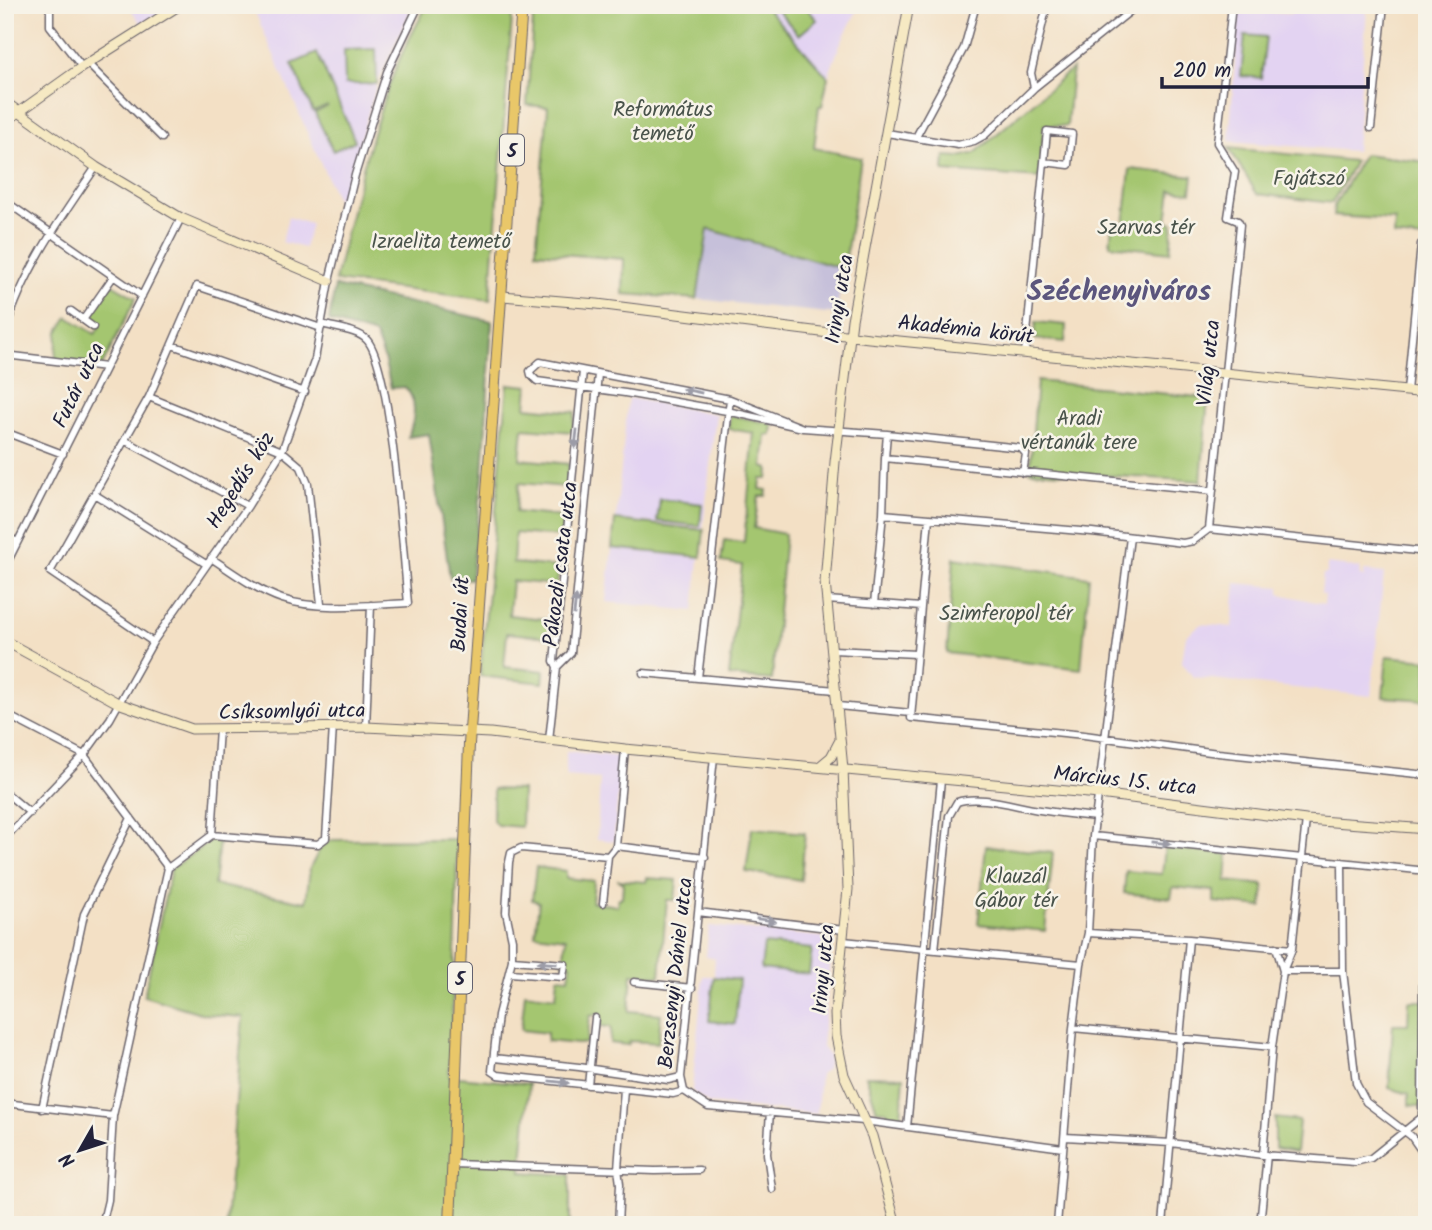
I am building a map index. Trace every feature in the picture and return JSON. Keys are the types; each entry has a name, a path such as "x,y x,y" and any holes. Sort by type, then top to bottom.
{"main road":[{"name":"Budai út","path":"450,1225 471,732 522,5"}],"street":[{"path":"47,5 50,11 50,26 85,66 162,138"},
{"path":"5,122 180,5"},
{"name":"Hegedűs köz","path":"5,838 84,755 110,719 153,642 248,506 282,451 316,359 329,281 355,175 387,72 419,5"},
{"name":"Irinyi utca","path":"897,1225 877,1152 844,1075 835,1036 848,889 843,769 825,582 827,537 850,335 909,5"},
{"path":"916,137 964,48 976,5"},
{"path":"1034,88 1031,74 1047,5"},
{"path":"887,132 958,145 974,141 985,135 1034,88 1138,5"},
{"name":"Világ utca","path":"1209,528 1240,225 1228,217 1235,172 1217,144 1232,5"},
{"path":"1371,128 1384,5"},
{"path":"5,102 96,167 181,218 329,281"},
{"path":"1025,352 1047,131 1072,134 1069,165 1044,163"},
{"path":"5,332 13,306 51,233 96,167"},
{"path":"5,201 142,296"},
{"name":"Futár utca","path":"5,566 181,218"},
{"path":"1407,391 1421,244"},
{"name":"Futár utca","path":"83,320 113,276"},
{"path":"94,494 255,587 282,599 321,604 408,603 388,408 369,344 363,337 197,286 149,397 126,441 94,494 50,572 153,642"},
{"name":"Akadémia körút","path":"502,296 850,335 1427,393"},
{"path":"71,311 93,327"},
{"path":"172,345 305,391"},
{"path":"5,355 106,367"},
{"path":"803,428 730,399 540,362 530,371 537,381 727,411 803,428 1021,448 1026,454 1023,473"},
{"name":"Pákozdi csata utca","path":"583,371 554,662 557,667 571,653 598,374"},
{"path":"149,397 282,451 302,467 308,484 321,604"},
{"path":"698,678 730,399"},
{"path":"5,432 63,454"},
{"path":"874,604 883,514 887,434"},
{"path":"126,441 248,506"},
{"path":"885,458 1213,491"},
{"path":"883,514 1183,542 1193,541 1209,528 1427,552"},
{"path":"929,518 911,719 1105,737 1229,754 1427,775"},
{"path":"5,535 17,542"},
{"path":"1057,1225 1073,1028 1088,933 1093,836 1130,537"},
{"path":"827,600 921,607"},
{"path":"366,727 370,605"},
{"name":"Csíksomlyói utca","path":"5,641 118,703 178,726 199,730 366,727 471,732"},
{"path":"833,650 916,654"},
{"path":"549,740 557,667"},
{"path":"643,673 836,690"},
{"path":"838,706 911,713"},
{"path":"5,714 84,755 168,868"},
{"path":"102,1225 108,1200 113,1116 168,868 212,835 318,844 323,841 326,838 333,727"},
{"path":"212,835 219,729"},
{"name":"Március 15. utca","path":"471,732 1098,794 1306,820 1427,829"},
{"path":"819,767 831,757 840,739"},
{"path":"603,903 608,856 616,846 625,749"},
{"name":"Berzsenyi Dániel utca","path":"714,757 681,1077 684,1091 708,1107 864,1121 1063,1148"},
{"path":"907,1127 941,780"},
{"path":"5,792 30,813"},
{"path":"935,950 949,816 957,802 966,800 1012,804 1096,817"},
{"path":"42,1109 84,914 131,818"},
{"path":"1259,1225 1272,1047 1283,971 1292,949 1306,820"},
{"path":"1093,836 1427,871"},
{"path":"616,846 705,857"},
{"path":"608,856 521,849 512,853 506,912 512,940 512,960 498,1015 492,1071 498,1075 673,1094 684,1091"},
{"path":"1342,862 1343,971 1356,1083 1366,1102 1405,1131 1427,1159"},
{"path":"1065,1137 1171,1143 1265,1155 1364,1161 1371,1158 1425,1117 1427,883"},
{"path":"698,912 844,930"},
{"path":"1088,933 1292,949"},
{"path":"1163,1225 1189,939"},
{"path":"842,941 1081,964"},
{"path":"1276,947 1283,971"},
{"path":"510,973 563,976 565,964 512,960"},
{"path":"1283,971 1343,971"},
{"path":"634,982 692,989"},
{"path":"588,1085 594,1018"},
{"path":"1073,1028 1272,1047"},
{"path":"494,1058 590,1068 668,1080 681,1077"},
{"path":"618,1225 618,1169 624,1088"},
{"path":"5,1103 113,1116"},
{"path":"770,1112 767,1154 772,1189"},
{"path":"453,1164 699,1170"}],"shaded area":[{"path":"128,5 172,5 142,25"},
{"path":"252,5 413,5 377,84 340,207"},
{"path":"764,5 860,5 841,42 828,77"},
{"path":"1305,5 1367,7 1356,151 1229,141 1239,10 1291,14 1292,8 1305,9"},
{"path":"288,217 311,224 304,248 282,242"},
{"path":"708,229 844,269 836,314 697,299"},
{"path":"628,398 716,414 703,528 616,519"},
{"path":"612,549 699,558 694,611 606,602"},
{"path":"1327,564 1359,568 1360,576 1364,577 1364,571 1384,573 1371,696 1193,677 1182,662 1186,636 1201,624 1232,627 1236,583 1280,587 1280,594 1324,604 1325,594 1321,594"},
{"path":"566,751 621,757 614,841 597,839 600,779 566,776"},
{"path":"709,926 832,938 822,1047 829,1056 827,1069 820,1074 817,1114 709,1104 692,1091 703,976 714,976 715,958 706,957"}],"green space":[{"name":"Izraelita temető","path":"427,5 513,5 490,300 335,281 363,168 389,85"},
{"name":"Református temető","path":"534,5 764,5 828,77 822,106 819,106 814,148 861,158 844,269 708,229 697,299 623,294 624,259 536,252 548,107 527,105"},
{"path":"773,5 804,5 817,20 799,35"},
{"path":"1245,35 1266,37 1261,78 1241,76"},
{"path":"376,49 377,84 345,84 344,50"},
{"path":"317,53 355,141 333,151 315,113 328,106 313,112 292,64"},
{"path":"1072,69 1067,126 1044,125 1039,178 944,171 945,156 960,157 975,153"},
{"name":"Fajátszó","path":"1229,148 1355,161 1332,203 1257,194"},
{"path":"1364,154 1427,162 1427,223 1424,239 1394,236 1395,220 1333,216 1334,206"},
{"name":"Szarvas tér","path":"1130,169 1193,176 1191,192 1171,190 1167,221 1173,223 1170,252 1110,245 1112,225 1124,225"},
{"path":"112,284 136,298 102,366 55,362 58,332 68,317 95,334 99,328 88,319"},
{"path":"335,286 492,321 483,475 471,579 450,578 429,434 408,437 414,417 414,404 405,387 391,388 375,335 329,321"},
{"path":"1036,322 1066,325 1065,342 1035,339"},
{"name":"Aradi vértanúk tere","path":"1037,381 1208,398 1201,481 1030,471"},
{"path":"508,384 528,386 526,407 575,412 573,432 523,428 520,459 569,464 566,487 519,483 516,512 563,517 562,537 515,533 513,563 559,567 557,585 512,581 509,615 552,620 550,637 507,633 504,667 544,671 543,683 480,676"},
{"path":"730,415 773,424 772,435 766,435 763,467 769,469 768,479 761,479 760,489 767,490 766,496 759,496 754,528 785,534 772,680 729,676 742,565 721,562 724,540 744,542 754,433 728,429"},
{"path":"660,499 702,504 700,526 657,521"},
{"path":"615,520 704,530 701,557 612,548"},
{"name":"Szimferopol tér","path":"954,558 1089,577 1081,669 947,653"},
{"path":"1387,656 1427,660 1427,700 1383,697"},
{"path":"493,789 522,790 521,827 497,825 493,820"},
{"path":"752,828 805,833 801,880 746,872"},
{"path":"457,839 456,931 449,1076 529,1084 521,1172 570,1175 570,1225 226,1225 243,1017 204,1014 144,996 171,869 210,841 219,842 214,885 306,902 310,868 321,847 331,840"},
{"name":"Klauzál Gábor tér","path":"986,846 1053,853 1045,931 978,924"},
{"path":"1165,848 1228,854 1226,881 1264,885 1262,907 1214,902 1214,891 1173,887 1171,898 1124,893 1126,871 1162,874"},
{"path":"536,867 566,871 566,878 594,881 592,902 617,906 618,899 622,897 623,884 619,880 677,880 675,900 667,900 660,976 632,974 629,1011 661,1014 658,1043 610,1043 611,1027 599,1026 600,1014 590,1016 587,1043 547,1041 547,1033 521,1030 525,993 556,997 558,977 569,978 571,964 563,963 566,938 535,934 539,902 532,900"},
{"path":"764,944 812,949 809,974 761,969"},
{"path":"714,977 739,980 735,1024 709,1021"},
{"path":"1409,1001 1425,1001 1427,1107 1409,1105 1409,1094 1389,1088 1393,1024 1408,1024"},
{"path":"866,1076 904,1077 901,1117 888,1117 887,1111 877,1111"},
{"path":"1275,1118 1299,1121 1296,1152 1275,1148"}],"district":[{"name":"Széchenyiváros","path":"1119,290"}]}
